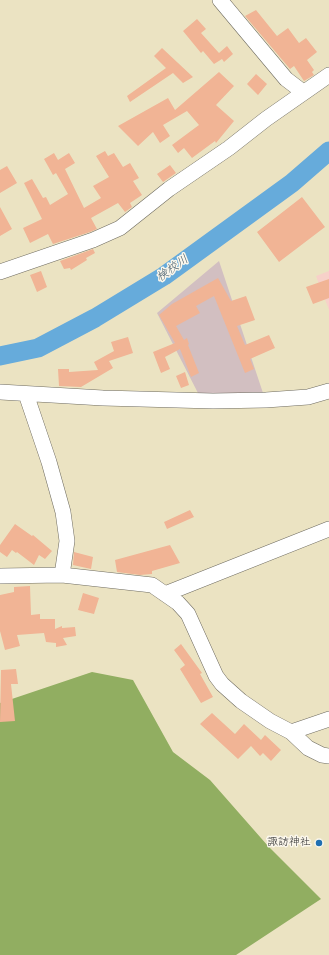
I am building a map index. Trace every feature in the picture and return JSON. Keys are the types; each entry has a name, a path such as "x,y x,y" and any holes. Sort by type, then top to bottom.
{"street":[{"path":"220,0 286,78 303,92"},
{"path":"0,272 93,240 120,228 169,189 229,148 303,92 329,75"},
{"path":"0,392 213,401 266,400 308,397 329,391"},
{"path":"26,394 49,462 63,512 67,541 62,575"},
{"path":"166,594 329,529"},
{"path":"0,576 62,575 152,585 178,603 188,614 216,676 222,684 241,701 270,721 291,732 308,748 322,755 329,756"},
{"path":"291,732 329,719"}],"shaded area":[{"path":"219,261 264,396 199,395 157,313"},
{"path":"329,271 329,310 316,276"}],"green space":[{"path":"92,672 133,680 173,752 210,780 268,846 321,899 236,955 0,955 0,703"}],"building":[{"path":"256,10 277,36 288,28 299,43 306,38 317,52 307,60 314,70 312,72 314,75 304,81 294,66 290,69 245,16"},
{"path":"197,19 206,29 201,33 219,53 227,46 233,54 224,62 222,59 214,64 203,51 201,53 183,31"},
{"path":"162,48 193,77 183,83 173,73 130,102 127,96 166,68 154,56"},
{"path":"219,72 234,86 216,105 234,121 216,143 215,141 192,158 184,148 178,153 172,145 199,125 187,111 163,125 170,136 160,143 153,132 138,146 118,126 168,98 175,110"},
{"path":"256,74 267,84 258,95 247,84"},
{"path":"105,151 108,156 114,153 123,167 130,163 139,178 133,181 142,195 130,203 132,207 125,212 118,203 91,218 97,229 90,232 53,244 48,234 30,243 23,228 42,219 24,183 32,179 43,198 46,197 50,205 68,194 56,173 53,175 44,159 54,153 58,160 69,153 75,163 65,169 84,208 101,198 93,186 109,177 96,156"},
{"path":"170,165 176,173 163,182 157,174"},
{"path":"7,166 17,183 0,193 0,170"},
{"path":"302,197 325,227 279,262 257,232"},
{"path":"0,207 12,229 0,236"},
{"path":"93,249 95,253 86,258 87,260 71,270 70,268 64,269 60,261"},
{"path":"41,271 47,287 37,292 30,275"},
{"path":"218,278 231,301 246,296 255,320 237,326 245,345 269,335 275,348 250,359 254,369 245,373 214,296 196,306 200,313 176,326 184,340 187,338 188,345 199,373 191,377 180,349 165,357 170,369 161,373 153,352 175,343 159,315 172,304"},
{"path":"329,279 329,298 313,304 306,287"},
{"path":"128,337 133,353 109,361 113,368 81,387 59,386 58,369 69,369 69,372 98,370 94,362 114,351 111,342"},
{"path":"185,372 189,385 181,388 176,376"},
{"path":"190,510 194,517 167,529 164,522"},
{"path":"15,524 32,536 33,535 52,551 45,559 39,555 34,565 12,550 7,557 0,552 0,545"},
{"path":"170,545 180,563 152,571 152,574 140,575 117,572 115,560"},
{"path":"74,552 93,557 91,569 73,565"},
{"path":"30,586 31,615 40,614 40,619 55,619 55,629 62,626 62,628 75,627 76,636 63,638 67,645 56,647 56,643 46,642 44,633 17,635 20,646 5,650 0,631 0,595 14,592 14,587"},
{"path":"83,593 99,598 94,614 78,610"},
{"path":"181,644 202,673 200,674 213,697 201,703 180,669 185,665 174,650"},
{"path":"16,669 18,684 11,684 15,721 0,722 1,670"},
{"path":"212,713 235,734 244,724 261,740 265,735 281,750 271,761 263,753 260,756 251,746 238,759 200,724"}],"waterway":[{"name":"検校川","path":"0,356 38,348 95,318 164,276 292,183 329,151"}],"place":[{"name":"諏訪神社","path":"319,843"}]}
